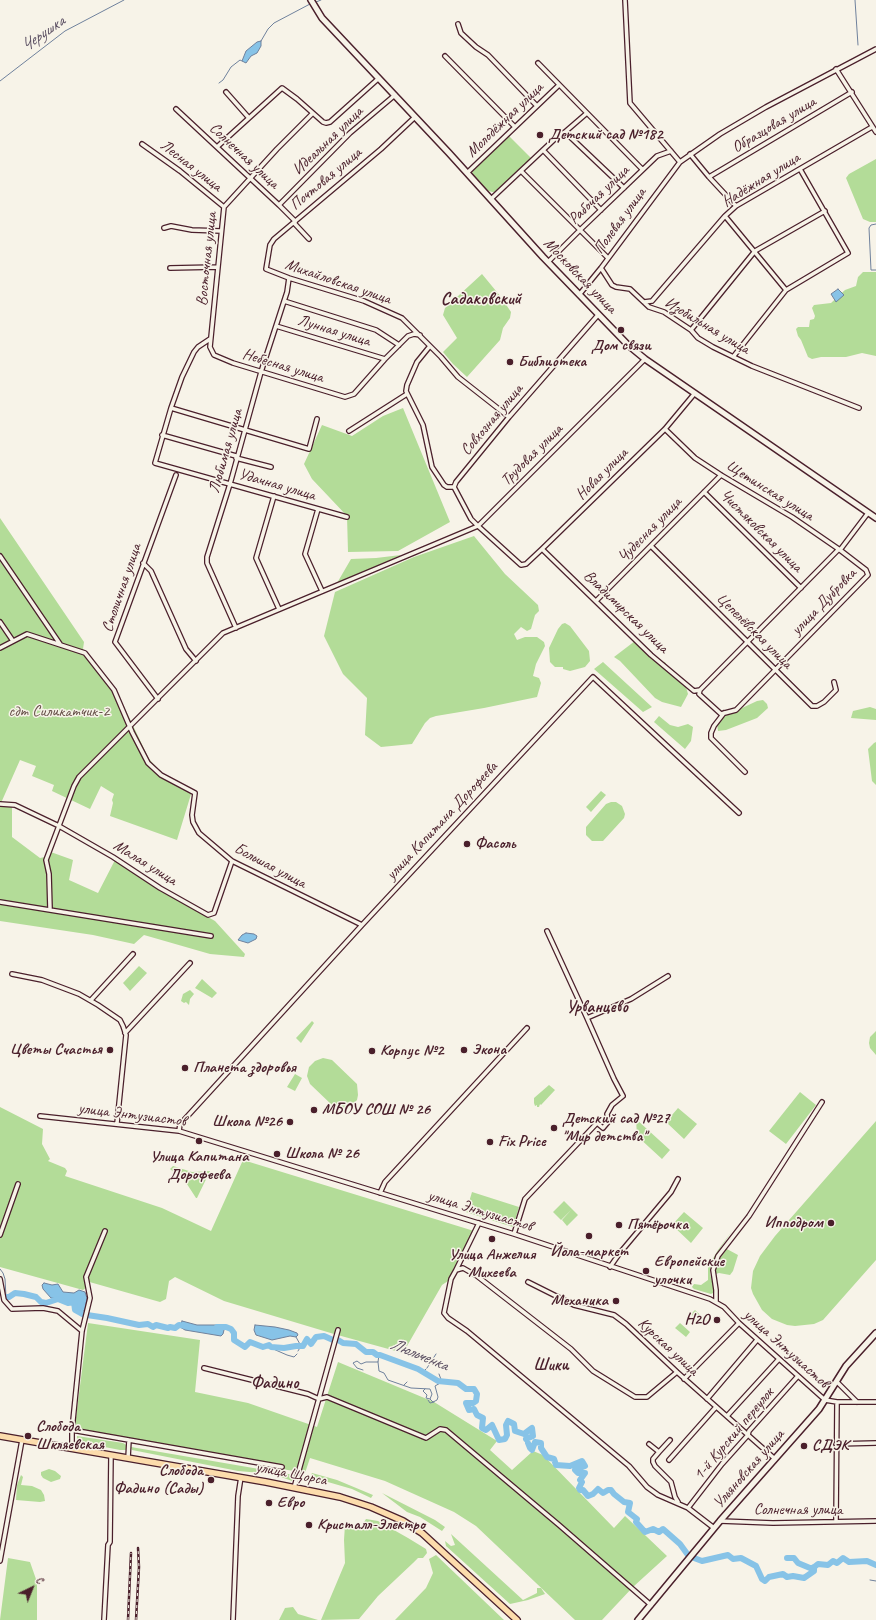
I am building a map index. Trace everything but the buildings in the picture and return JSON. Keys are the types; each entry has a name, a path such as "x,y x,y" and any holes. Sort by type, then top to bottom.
{"main road":[{"name":"Московская улица","path":"311,0 322,18 395,95 548,262 628,345 645,359 876,518"},
{"name":"Ульяновская улица","path":"638,1620 714,1528 825,1400 846,1366 876,1333"},
{"name":"улица Щорса","path":"0,1436 241,1477 344,1498 371,1507 403,1521 422,1533 517,1620"}],"street":[{"path":"625,0 630,103 680,162"},
{"path":"458,24 461,33 476,47 488,55 536,105"},
{"name":"Полевая улица","path":"579,295 680,162 690,154 766,107 876,49"},
{"path":"445,56 514,126"},
{"path":"538,63 642,169"},
{"path":"836,69 876,132"},
{"path":"217,148 282,88 323,122 330,122 379,78"},
{"name":"Молодёжная улица","path":"467,173 514,126 559,85"},
{"path":"226,92 249,118"},
{"name":"Образцовая улица","path":"709,177 852,92"},
{"name":"Идеальная улица","path":"279,205 350,133 395,95"},
{"name":"Солнечная улица","path":"176,109 279,205 295,221 295,224 309,240"},
{"path":"491,199 542,150 587,113"},
{"name":"Восточная улица","path":"210,347 224,207 312,114"},
{"name":"Почтовая улица","path":"266,269 270,245 274,239 381,149 415,117"},
{"name":"Надёжная улица","path":"644,302 652,301 736,206 872,127"},
{"path":"565,132 624,188"},
{"name":"Лесная улица","path":"142,144 180,170 224,207"},
{"path":"542,150 601,210"},
{"name":"Рабочая улица","path":"548,262 642,169 657,156 671,151"},
{"path":"690,154 736,206"},
{"path":"733,357 786,290 848,253 800,169"},
{"path":"521,170 608,258"},
{"path":"691,330 755,251 825,211"},
{"path":"726,216 786,290"},
{"path":"164,228 171,226 192,230 221,232"},
{"path":"170,268 217,268"},
{"name":"Изобильная улица","path":"601,268 612,285 616,288 630,289 649,306 664,312 691,330 698,338 733,357 859,408"},
{"name":"Михайловская улица","path":"266,269 289,278 364,301 402,318 420,335 458,377 509,417"},
{"name":"Любимая улица","path":"236,628 207,563 207,557 230,484 236,457 261,372 284,301 289,278"},
{"path":"284,301 376,330 399,345"},
{"name":"Совхозная улица","path":"454,486 509,417 598,315"},
{"name":"Лунная улица","path":"276,326 385,359"},
{"path":"385,359 408,336 414,334 420,335"},
{"path":"210,339 198,347 194,352 182,377 162,435 271,467"},
{"path":"50,909 49,874 46,860 74,786 79,777 223,633 478,526 471,519 454,486 447,487 444,485 432,467 423,425 407,394 407,385 417,362 430,346"},
{"name":"Небесная улица","path":"210,347 214,355 233,363 345,397 354,394 385,359"},
{"name":"Трудовая улица","path":"478,526 645,359"},
{"name":"Новая улица","path":"478,526 521,566 526,564 665,429 694,393"},
{"path":"349,431 407,394"},
{"path":"171,408 244,431 309,449 317,419"},
{"name":"Щетинская улица","path":"665,429 695,458 792,517 866,570"},
{"name":"Удачная улица","path":"162,435 155,463 347,517"},
{"name":"Столичная улица","path":"158,699 115,642 176,475"},
{"name":"Чудесная улица","path":"596,601 721,475"},
{"name":"Чистяковская улица","path":"704,492 801,588"},
{"path":"274,496 256,558 279,609"},
{"path":"318,509 305,554 322,592"},
{"path":"724,713 721,714 699,694 700,690 840,550 868,513"},
{"name":"Цепелёвская улица","path":"651,546 812,706 817,706 824,702 836,690 834,682"},
{"name":"Владимирская улица","path":"542,550 651,655 694,691 700,690"},
{"path":"0,556 61,645"},
{"path":"143,563 151,571 186,649 196,661"},
{"name":"улица Дубровка","path":"745,772 711,738 711,733 714,726 724,713 736,710 868,575 866,570"},
{"path":"0,622 13,641"},
{"path":"0,648 27,634 84,653 114,690 130,727"},
{"name":"улица Капитана Дорофеева","path":"179,1130 180,1124 362,925 593,677 739,813"},
{"name":"Большая улица","path":"130,727 148,763 161,775 195,793 192,822 196,829 224,856 362,925"},
{"name":"Малая улица","path":"0,804 15,805 59,826 113,857 160,888 208,915 214,913 232,861"},
{"path":"0,902 211,936"},
{"path":"514,1234 525,1199 597,1123 603,1128 608,1122 607,1114 612,1105 623,1096 547,931"},
{"path":"91,1000 134,954"},
{"path":"125,1033 190,963"},
{"path":"12,974 51,984 91,1000 115,1015 123,1026 125,1033 117,1123"},
{"path":"587,1018 631,999 668,976"},
{"path":"380,1193 385,1182 527,1028"},
{"path":"716,1302 713,1270 718,1256 749,1216 822,1102"},
{"name":"улица Энтузиастов","path":"40,1116 179,1130 514,1234 716,1302 825,1400 837,1402 876,1402"},
{"path":"610,1267 619,1254 671,1192 678,1179"},
{"path":"0,1235 18,1184"},
{"path":"479,1223 451,1279 444,1313 448,1318 467,1330 629,1466 647,1487 658,1495 678,1502 688,1508 714,1528"},
{"path":"72,1449 72,1430 82,1331 90,1298 86,1277 105,1231"},
{"path":"456,1270 463,1268 477,1276 571,1349 593,1371 635,1397 647,1397 677,1372"},
{"path":"0,1279 4,1300 12,1309 43,1308 58,1311 82,1331"},
{"name":"Курская улица","path":"528,1282 574,1305 614,1315 626,1324 684,1379 775,1459"},
{"path":"684,1379 739,1323"},
{"path":"294,1488 338,1330"},
{"path":"708,1399 757,1340"},
{"path":"727,1416 778,1359"},
{"path":"204,1368 308,1394 319,1399 327,1397 426,1438 440,1429 446,1430 650,1604"},
{"name":"1-й Курский переулок","path":"688,1508 722,1464 748,1435 749,1431 758,1420 798,1376"},
{"path":"837,1382 857,1402"},
{"path":"836,1522 837,1402"},
{"path":"669,1460 716,1407"},
{"path":"72,1430 282,1467"},
{"path":"0,1561 22,1440"},
{"path":"128,1458 130,1440"},
{"path":"670,1440 659,1452 653,1462 654,1466 671,1482 678,1502"},
{"path":"836,1444 876,1442"},
{"path":"649,1444 659,1452"},
{"path":"104,1620 108,1545 110,1542 112,1455"},
{"path":"233,1620 238,1501 241,1477"},
{"name":"Солнечная улица","path":"720,1521 748,1523 876,1521"}],"green space":[{"path":"508,135 531,158 496,192 486,190 474,177 472,172 474,168"},
{"path":"876,159 876,222 870,222 863,219 846,178 849,174"},
{"path":"863,272 876,272 876,356 862,353 846,357 821,357 812,359 808,357 796,329 798,327 809,327 810,320 814,319 815,316 812,308 814,305 831,303 845,290 856,286 858,277"},
{"path":"482,274 511,312 510,318 503,328 500,340 467,377 443,352 457,338 443,315 445,308"},
{"path":"403,408 450,522 398,551 348,552 347,516 312,479 304,464 322,425 352,436 383,416"},
{"name":"сдт Силикатчик-2","path":"0,518 84,642 83,649 117,692 149,759 161,772 192,791 177,840 110,816 114,794 101,786 90,809 52,791 54,785 32,776 36,766 20,760 1,803 12,806 12,837 40,858 45,857 48,851 73,860 69,880 98,893 115,860 162,891 215,921 245,954 244,957 210,954 144,935 134,944 93,935 0,921"},
{"path":"474,536 505,574 538,605 539,611 535,615 531,629 527,631 521,627 514,634 517,640 525,637 537,637 544,642 545,646 536,664 533,676 539,678 541,683 537,697 436,716 430,718 425,723 412,744 381,747 365,735 367,698 343,674 324,636 335,592 414,557"},
{"path":"401,555 333,590 351,559"},
{"path":"565,623 570,626 589,651 590,661 585,667 570,671 563,669 563,667 555,667 550,662 549,648 558,629"},
{"path":"635,641 641,649 657,661 665,662 669,669 684,680 688,694 681,707 662,702 655,698 620,661 614,657"},
{"path":"603,662 652,707 643,712 594,669"},
{"path":"763,700 767,704 768,708 757,718 726,730 718,731 717,724 725,716 757,701"},
{"path":"870,707 876,709 876,720 851,718 853,711"},
{"path":"659,716 670,725 678,727 688,724 693,727 691,741 685,749 654,722"},
{"path":"876,742 876,785 872,781 868,749"},
{"path":"601,791 606,795 591,812 586,807"},
{"path":"616,802 622,806 625,814 624,818 603,841 592,841 586,835 586,827 606,804"},
{"path":"139,966 147,973 130,991 123,983"},
{"path":"202,979 217,993 212,998 195,988"},
{"path":"190,990 194,994 190,999 189,1005 186,1002 184,1003 181,1001 183,994"},
{"path":"312,1021 314,1023 301,1043 296,1038"},
{"path":"876,1031 876,1055 870,1048 869,1043 870,1037"},
{"path":"323,1058 332,1060 357,1084 357,1100 350,1107 343,1109 333,1106 310,1084 307,1076 309,1067 315,1061"},
{"path":"295,1074 302,1078 295,1091 287,1087"},
{"path":"549,1085 555,1090 541,1105 540,1104 539,1107 537,1107 537,1105 535,1106 534,1098"},
{"path":"800,1092 816,1105 786,1144 769,1131"},
{"path":"0,1107 43,1129 42,1144 50,1159 48,1161 65,1168 67,1171 65,1176 162,1208 211,1231 243,1160 474,1231 448,1281 442,1285 403,1353 224,1301 175,1277 169,1281 166,1299 160,1302 86,1281 87,1287 83,1290 0,1267"},
{"path":"678,1108 697,1124 684,1139 666,1122"},
{"path":"636,1119 670,1150 662,1159 637,1136"},
{"name":"Ипподром","path":"876,1121 876,1260 823,1320 814,1324 795,1326 787,1325 772,1319 762,1310 751,1288 753,1271 760,1256 775,1236"},
{"path":"173,1166 192,1172 210,1171 197,1198 185,1181 170,1169"},
{"path":"472,1192 519,1207 513,1227 466,1212"},
{"path":"564,1201 572,1209 561,1220 553,1212"},
{"path":"572,1209 578,1215 567,1226 562,1220"},
{"path":"684,1212 703,1228 691,1243 672,1225"},
{"path":"732,1231 711,1265 710,1274 714,1288 713,1293 711,1294 694,1289 692,1287 694,1284 701,1285 708,1280 708,1267 718,1250"},
{"path":"725,1248 738,1255 733,1271 730,1275 719,1273 716,1274 714,1268 718,1258"},
{"path":"695,1310 707,1321 702,1325 691,1314"},
{"path":"88,1323 200,1340 195,1392 248,1403 317,1427 338,1362 434,1402 497,1441 490,1450 512,1470 533,1451 543,1455 614,1528 625,1516 667,1556 633,1587 602,1620 575,1620 476,1526 454,1512 385,1481 310,1458 305,1473 74,1433"},
{"path":"680,1323 690,1332 686,1337 675,1328"},
{"path":"77,1436 123,1443 128,1446 126,1450 120,1450 89,1444 79,1441"},
{"path":"131,1447 294,1475 292,1481 273,1474 238,1471 132,1450"},
{"path":"49,1469 55,1471 61,1476 60,1479 51,1482 43,1478 41,1472"},
{"path":"312,1473 337,1480 373,1495 371,1498 352,1489 321,1480 311,1475"},
{"path":"21,1475 23,1477 21,1485 32,1486 41,1490 45,1501 16,1500 17,1485"},
{"path":"382,1493 435,1520 445,1527 442,1531 420,1517 407,1512"},
{"path":"366,1519 378,1521 426,1549 427,1553 423,1558 418,1558 378,1596 359,1619 321,1620 345,1563 345,1525 361,1527"},
{"path":"451,1534 523,1600 537,1593 537,1588 541,1588 545,1594 510,1604 446,1546 445,1541 451,1546 455,1545"},
{"path":"436,1555 504,1620 395,1620 426,1588 433,1573 429,1559"},
{"path":"8,1558 30,1562 37,1582 37,1620 0,1620"},
{"path":"293,1607 298,1614 318,1620 279,1620 285,1608"}],"water":[{"path":"261,41 261,46 257,53 251,56 246,63 242,61 246,51 257,42"},
{"path":"838,289 844,295 836,302 831,294"},
{"path":"246,933 254,934 257,936 256,939 248,943 238,940"},
{"path":"44,1283 52,1285 58,1284 63,1292 74,1293 79,1290 85,1292 87,1298 85,1310 78,1312 75,1310 74,1302 68,1303 51,1298 43,1289 42,1285"},
{"path":"182,1321 197,1325 221,1325 224,1326 223,1334 221,1336 185,1330 180,1327"},
{"path":"255,1325 289,1330 297,1333 298,1335 296,1337 290,1336 272,1340 256,1335 254,1330"}],"waterway":[{"name":"Черушка","path":"0,81 65,31 124,0"},
{"path":"316,2 321,0"},
{"path":"855,0 858,45"},
{"path":"261,41 268,29 274,23 310,4"},
{"path":"219,83 223,80 231,67 240,60 242,61"},
{"path":"876,224 871,225 869,228 871,270 876,270"},
{"path":"0,1269 5,1279 6,1297"},
{"name":"Люльченка","path":"5,1297 9,1297 15,1293 36,1297 41,1302 46,1303 58,1299 68,1303 74,1302 75,1310 84,1315"},
{"name":"Люльченка","path":"87,1315 139,1325 148,1324 153,1327 156,1325 168,1328 175,1328 179,1325 186,1326"},
{"name":"Люльченка","path":"217,1327 226,1327 231,1329 234,1333 234,1340 245,1347 250,1342 263,1347 269,1345 271,1347 284,1348 303,1346 307,1339 311,1344 316,1337 324,1336 333,1340"},
{"name":"Люльченка","path":"296,1337 301,1346 298,1351"},
{"name":"Люльченка","path":"338,1340 343,1343 356,1344 366,1352 373,1352 377,1355 418,1369 438,1381 458,1383 466,1389 474,1389 477,1394 476,1401 473,1403 466,1403 469,1410 474,1409 477,1415 483,1418 482,1428 486,1430 492,1425 499,1440 505,1439 507,1435 506,1425 508,1421 514,1424 515,1431 524,1434 532,1428 533,1436 526,1439"},
{"path":"271,1348 294,1357 297,1354"},
{"path":"427,1368 436,1354"},
{"path":"363,1370 357,1368 353,1363 357,1361 361,1364 366,1362 378,1362 379,1355"},
{"path":"378,1362 379,1371 384,1373 388,1380 411,1388 430,1389 432,1394 430,1399 433,1402 437,1400 438,1397 435,1386 442,1382 439,1374"},
{"name":"Люльченка","path":"423,1372 426,1369"},
{"path":"404,1385 407,1382"},
{"path":"425,1389 423,1391 427,1395 426,1398 430,1399"},
{"path":"428,1400 430,1403 434,1402"},
{"name":"Люльченка","path":"528,1443 532,1450 535,1442 541,1443 541,1448 547,1457 554,1459 556,1465 570,1466 582,1461 585,1466 575,1470 578,1473 585,1473 580,1480 582,1482 579,1488 580,1490 583,1490 588,1496 593,1494 598,1489 603,1493 611,1490 624,1502 630,1503 628,1512 637,1519 636,1522 645,1532 653,1529 659,1532 663,1529 680,1544 688,1555"},
{"name":"Люльченка","path":"694,1558 702,1561 728,1555 733,1559 741,1558 756,1566 762,1579 765,1581 769,1577 783,1574 787,1577 793,1576 804,1578 814,1571 814,1567"},
{"name":"Люльченка","path":"787,1558 794,1558 798,1563 810,1568 813,1568 818,1564 828,1565 833,1561 837,1563 843,1558 849,1562 867,1561 876,1565"},
{"path":"870,1580 876,1581"}],"railway":[{"path":"136,1620 139,1567 138,1548"},
{"path":"128,1620 131,1553"}],"place":[{"name":"Детский сад №182","path":"540,135"},
{"name":"Дом связи","path":"621,330"},
{"name":"Библиотека","path":"510,362"},
{"name":"Фасоль","path":"467,844"},
{"name":"Цветы Счастья","path":"110,1050"},
{"name":"Экона","path":"464,1050"},
{"name":"Корпус №2","path":"372,1051"},
{"name":"Планета здоровья","path":"185,1068"},
{"name":"МБОУ СОШ № 26","path":"314,1110"},
{"name":"Школа №26","path":"290,1122"},
{"name":"Детский сад №27 \"Мир детства\"","path":"554,1128"},
{"name":"Улица Капитана Дорофеева","path":"199,1141"},
{"name":"Fix Price","path":"490,1142"},
{"name":"Школа № 26","path":"277,1154"},
{"name":"Ипподром","path":"831,1223"},
{"name":"Пятёрочка","path":"619,1225"},
{"name":"Йола-маркет","path":"589,1236"},
{"name":"Улица Анжелия Михеева","path":"492,1239"},
{"name":"Европейские улочки","path":"646,1271"},
{"name":"Механика","path":"616,1301"},
{"name":"H2O","path":"717,1320"},
{"name":"Слобода Шкляевская","path":"28,1436"},
{"name":"СДЭК","path":"804,1446"},
{"name":"Слобода Фадино (Сады)","path":"211,1480"},
{"name":"Евро","path":"269,1503"},
{"name":"Кристалл-Электро","path":"309,1525"}],"district":[{"name":"Садаковский","path":"481,299"},
{"name":"Урванцево","path":"597,1008"},
{"name":"Шики","path":"551,1366"},
{"name":"Фадино","path":"275,1384"}]}
